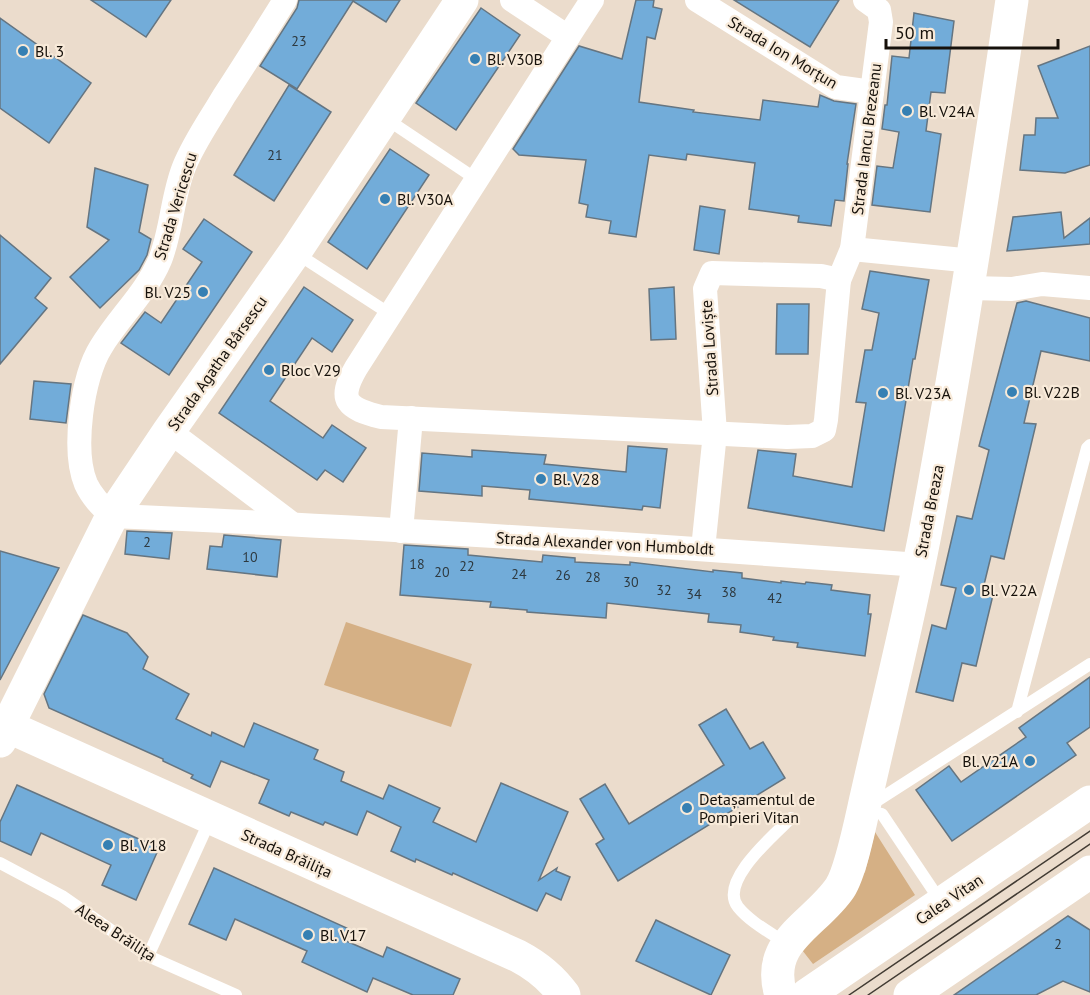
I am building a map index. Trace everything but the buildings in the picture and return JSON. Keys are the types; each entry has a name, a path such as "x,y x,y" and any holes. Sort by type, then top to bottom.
{"street":[{"name":"Strada Vericescu","path":"112,516 95,499 86,482 81,462 81,419 91,367 99,349 147,284 160,261 176,192 193,146 285,0"},
{"name":"Strada Agatha Bârsescu","path":"2,730 112,516 295,252 462,0"},
{"path":"512,0 568,37"},
{"path":"592,0 346,385 345,395 350,404 364,413 381,417 787,437 812,436 824,430 839,280 852,249 971,275 1012,289 1042,284 1090,288"},
{"name":"Strada Ion Morțun","path":"697,0 836,87 872,92"},
{"name":"Strada Iancu Brezeanu","path":"852,249 881,22 879,10 865,0"},
{"name":"Strada Breaza","path":"781,995 778,971 781,956 787,944 841,887 863,810 919,565 971,275 1012,0"},
{"name":"Strada Loviște","path":"703,549 715,433 705,289 712,273 821,276 839,280"},
{"path":"401,531 411,418"},
{"path":"169,431 291,524"},
{"name":"Strada Alexander von Humboldt","path":"112,516 291,524 703,549 919,565"},
{"name":"Strada Brăilița","path":"2,730 211,819 518,956 549,976 564,995"},
{"name":"Calea Vitan","path":"807,995 1090,802"},
{"path":"910,995 1087,879"}],"lane":[{"path":"384,117 476,179"},
{"path":"295,252 390,314"},
{"path":"1017,712 1087,448 1090,445"},
{"path":"863,810 1090,664"},
{"path":"863,810 882,814 942,904"},
{"path":"787,944 738,906 733,896 735,882 746,864 791,818"},
{"path":"148,956 211,819"},
{"name":"Aleea Brăilița","path":"0,863 62,896 148,956 236,995"}],"shaded area":[{"path":"346,622 472,664 451,727 324,685"},
{"path":"875,832 915,895 813,964 795,941 809,931 865,872"}],"tram line":[{"path":"849,995 1090,831"},
{"path":"868,995 1090,844"}],"place":[{"name":"Bl. 3","path":"23,51"},
{"name":"Bl. V30B","path":"475,59"},
{"name":"Bl. V24A","path":"907,111"},
{"name":"Bl. V30A","path":"385,199"},
{"name":"Bl. V25","path":"203,292"},
{"name":"Bloc V29","path":"269,370"},
{"name":"Bl. V22B","path":"1012,392"},
{"name":"Bl. V23A","path":"883,393"},
{"name":"Bl. V28","path":"541,479"},
{"name":"Bl. V22A","path":"969,590"},
{"name":"Bl. V21A","path":"1030,761"},
{"name":"Detașamentul de Pompieri Vitan","path":"687,808"},
{"name":"Bl. V18","path":"108,845"},
{"name":"Bl. V17","path":"308,935"}]}
